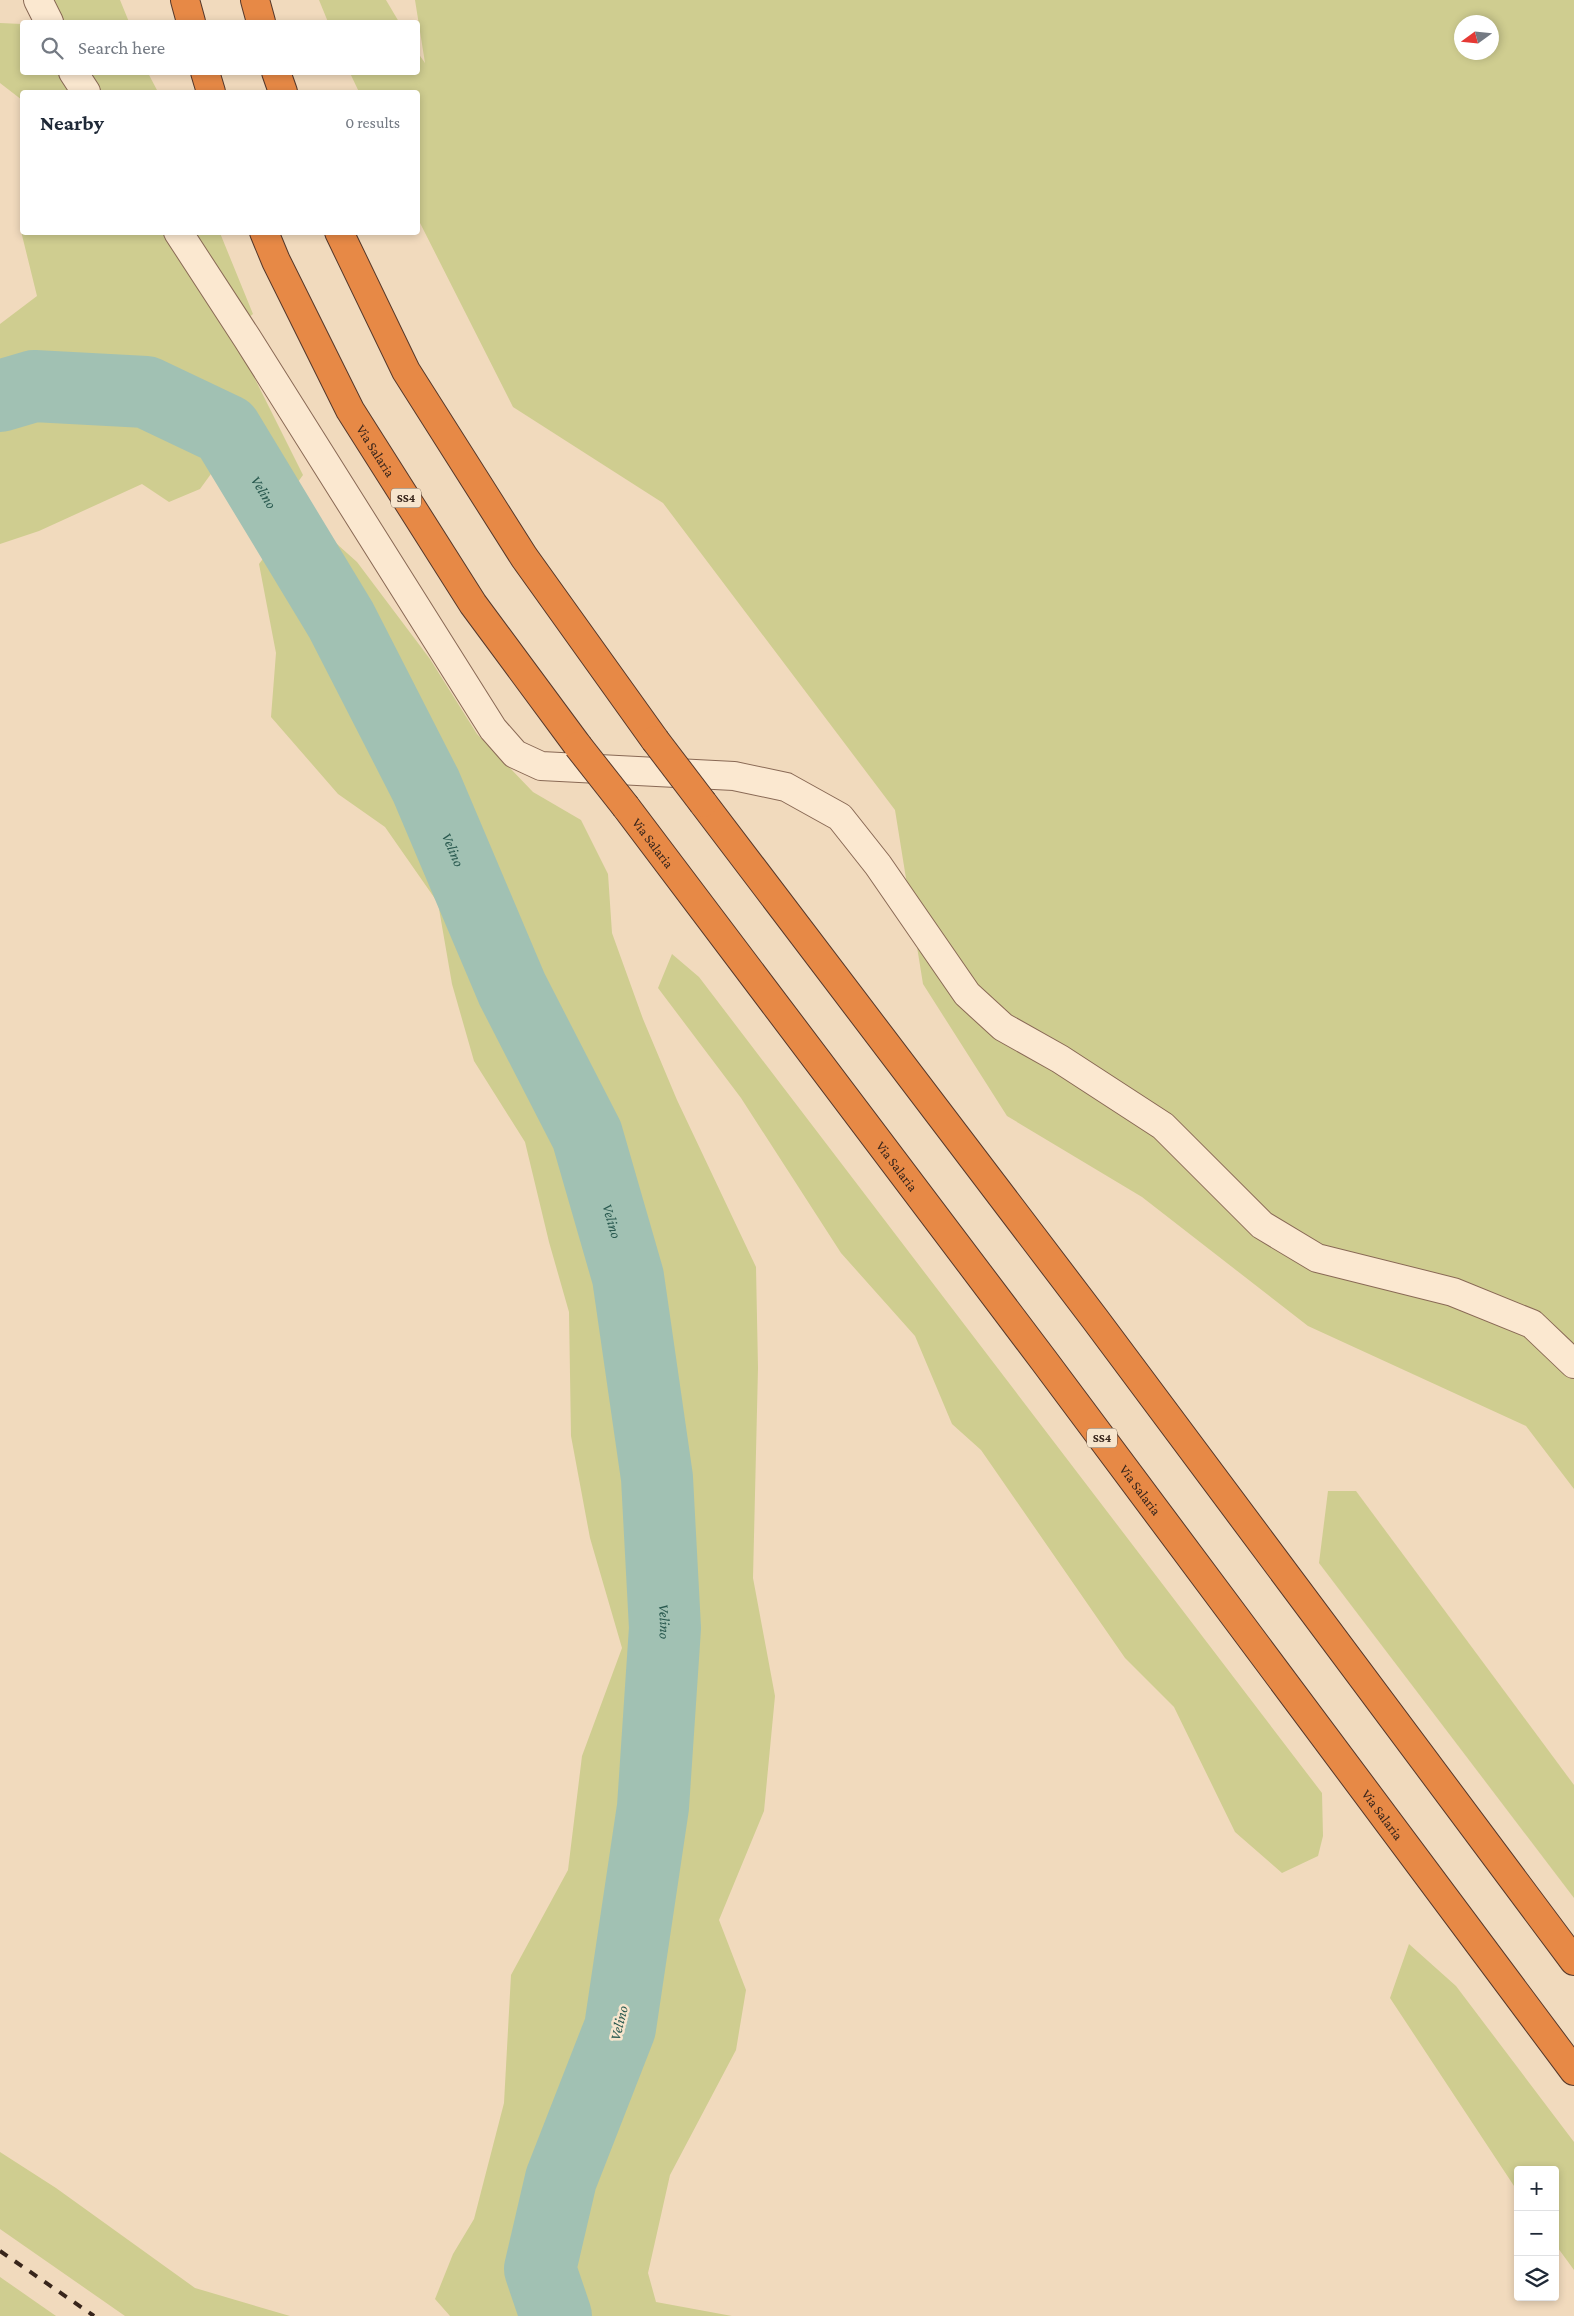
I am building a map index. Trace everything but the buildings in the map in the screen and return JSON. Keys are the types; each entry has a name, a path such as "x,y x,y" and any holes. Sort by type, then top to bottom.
{"highway":[{"path":"185,0 191,20"},
{"path":"255,0 260,20"},
{"path":"206,75 210,90"},
{"path":"277,75 282,90"},
{"name":"Via Salaria","path":"265,235 276,261 350,410 473,604 578,746 1039,1354 1574,2071"},
{"path":"340,235 412,379 524,557 655,740 1096,1319 1574,1961"}],"street":[{"path":"38,0 48,20"},
{"path":"75,75 85,90"},
{"path":"180,235 493,729 514,754 541,766 734,776 786,787 840,817 895,889 967,994 1003,1027 1060,1059 1163,1126 1262,1225 1316,1258 1453,1292 1532,1324 1574,1364"}],"shaded area":[{"path":"35,0 120,0 128,20 33,20"},
{"path":"319,0 386,0 398,20 327,20"},
{"path":"415,0 1574,0 1574,1489 1526,1426 1308,1326 1142,1197 1007,1116 923,984 895,810 663,503 513,407 420,223 420,90 358,90 351,75 420,75 420,56 425,63 420,20 418,20"},
{"path":"0,23 20,24 20,75 149,75 157,90 20,90 20,98 0,83"},
{"path":"22,235 221,235 253,314 231,331 303,475 290,493 245,482 224,456 200,489 169,502 142,484 39,531 0,544 0,324 37,296"},
{"path":"299,510 357,562 430,659 477,734 533,792 581,820 608,874 612,933 643,1019 677,1100 756,1267 758,1368 753,1578 775,1696 764,1811 719,1920 746,1990 736,2050 670,2175 648,2273 656,2302 732,2316 450,2316 435,2299 453,2254 474,2219 504,2103 511,1975 568,1870 582,1756 622,1648 590,1538 571,1436 569,1312 549,1242 525,1142 474,1061 452,984 438,903 385,827 338,794 271,717 276,653 259,564"},
{"path":"672,954 699,977 1322,1793 1323,1836 1318,1856 1282,1873 1235,1832 1174,1707 1125,1658 981,1450 952,1424 915,1336 841,1253 741,1098 658,988"},
{"path":"1328,1491 1356,1491 1574,1785 1574,1898 1319,1563"},
{"path":"1409,1944 1456,1986 1574,2142 1574,2270 1559,2249 1559,2166 1514,2166 1514,2186 1390,1998"},
{"path":"0,2152 56,2188 195,2288 290,2316 125,2316 0,2229"},
{"path":"0,2277 56,2316 0,2316"}],"waterway":[{"name":"Velino","path":"0,396 34,386 146,392 226,430 341,620 426,786 512,989 587,1135 628,1277 657,1478 665,1628 653,1807 620,2028 561,2179 540,2269 556,2316"}],"railway":[{"path":"0,2251 94,2316"}]}
